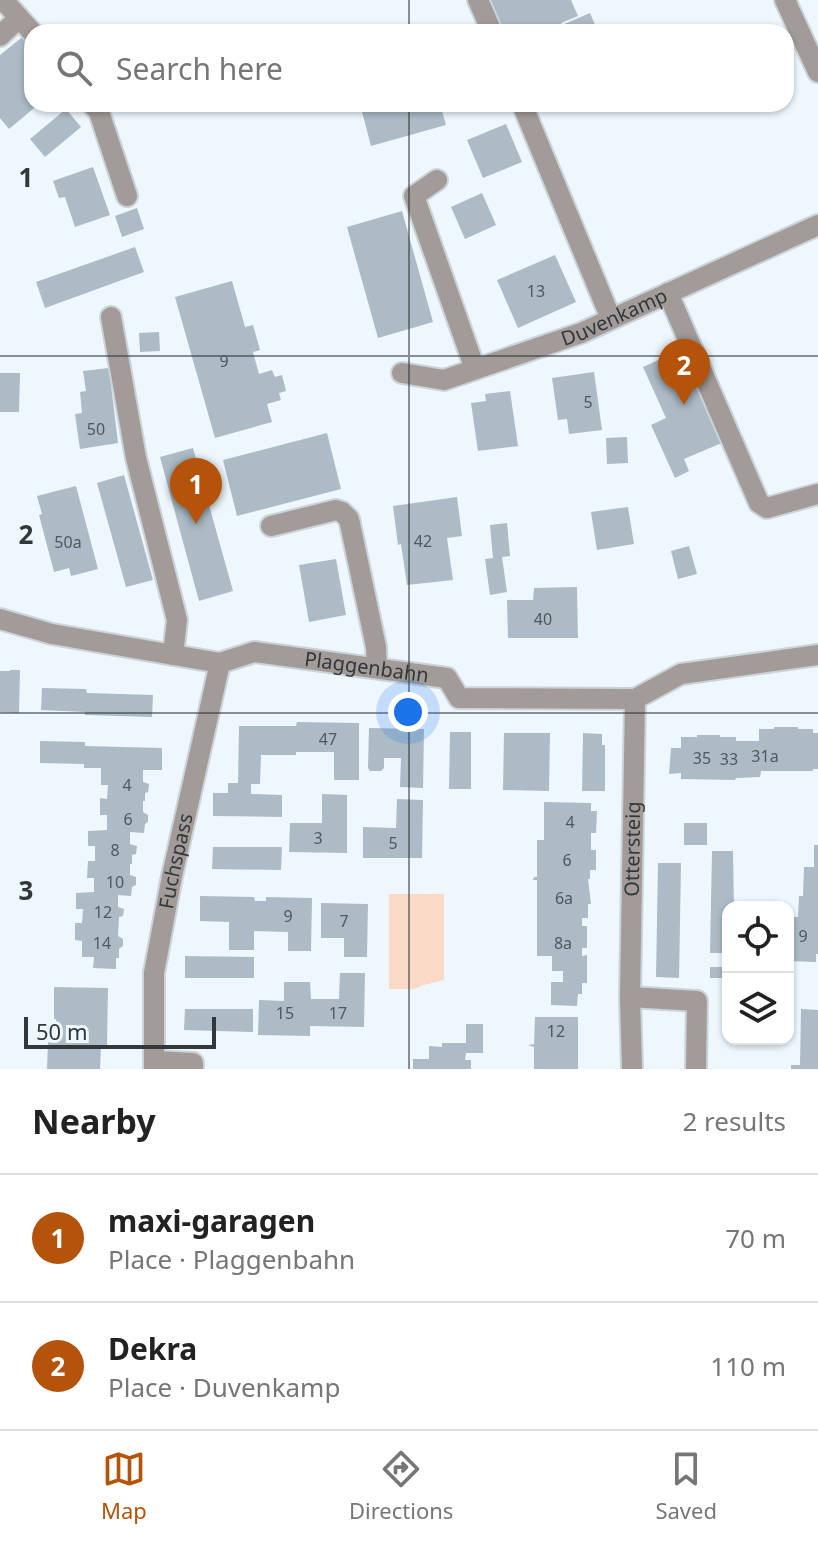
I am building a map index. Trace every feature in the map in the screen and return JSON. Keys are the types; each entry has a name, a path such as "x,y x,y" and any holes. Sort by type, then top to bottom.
{"street":[{"path":"3,0 25,24"},
{"path":"478,0 488,24"},
{"path":"785,0 818,72"},
{"path":"0,36 24,26"},
{"path":"99,112 127,196"},
{"path":"525,112 611,319"},
{"path":"437,180 414,196 475,369"},
{"name":"Duvenkamp","path":"402,373 444,380 581,333 818,225"},
{"path":"668,293 759,503 767,508 818,494"},
{"path":"111,317 136,458 177,620 173,655"},
{"path":"271,526 336,510 349,519 376,647 377,668"},
{"name":"Plaggenbahn","path":"0,619 52,634 220,663 254,652 447,678 459,698 635,699 681,674 818,655"},
{"name":"Fuchspass","path":"193,1069 193,1063 155,1065 154,973 172,876 220,663"},
{"name":"Ottersteig","path":"632,1069 630,997 635,699"},
{"path":"630,997 697,1001 696,1069"}],"shaded area":[{"path":"389,894 444,894 444,980 414,989 389,989"}],"building":[{"path":"489,0 571,0 578,16 562,24 499,24"},
{"path":"590,13 595,24 564,24"},
{"path":"24,36 24,112 29,112 9,129 0,118 0,55"},
{"path":"62,112 68,112 81,127 45,157 30,139"},
{"path":"362,112 442,112 446,125 371,146"},
{"path":"506,124 522,162 483,178 467,140"},
{"path":"93,167 110,215 75,227 65,197 59,198 53,181"},
{"path":"482,193 496,225 465,239 451,207"},
{"path":"137,208 144,229 122,237 115,216"},
{"path":"402,211 433,322 378,338 347,227"},
{"path":"135,247 144,272 45,308 36,282"},
{"path":"555,255 576,302 518,328 497,280"},
{"path":"232,281 245,327 253,325 260,350 253,352 259,374 272,370 275,377 282,375 286,391 279,393 281,400 267,404 272,422 215,438 175,297"},
{"path":"159,332 160,351 140,352 139,333"},
{"path":"665,357 680,393 699,384 724,442 684,459 689,471 675,478 651,425 666,418 643,367"},
{"path":"109,368 118,443 80,449 75,414 82,413 80,392 86,391 83,371"},
{"path":"594,372 602,430 569,434 567,419 558,420 552,378"},
{"path":"0,373 20,373 19,412 0,412"},
{"path":"510,391 518,446 478,451 471,403 486,401 485,394"},
{"path":"327,433 341,489 237,516 223,460"},
{"path":"627,437 628,463 607,464 606,438"},
{"path":"193,448 233,591 199,601 160,457"},
{"path":"124,475 153,580 126,587 97,483"},
{"path":"76,486 98,569 71,576 69,568 54,572 37,496"},
{"path":"457,497 462,536 447,538 453,580 407,585 393,506"},
{"path":"628,507 634,544 597,550 591,512"},
{"path":"507,523 510,556 502,557 507,592 490,595 485,559 493,558 490,525"},
{"path":"689,546 697,574 678,579 671,551"},
{"path":"336,559 346,615 309,622 299,565"},
{"path":"577,587 578,638 508,638 507,600 533,600 534,588"},
{"path":"20,670 19,713 0,712 0,671"},
{"path":"42,688 153,695 152,717 41,710"},
{"path":"297,722 359,723 359,780 334,780 334,752 261,755 260,784 251,784 251,794 282,795 282,817 213,816 213,793 228,793 228,783 238,783 239,726 296,726"},
{"path":"369,728 424,729 423,788 400,787 401,758 384,758 381,771 370,771"},
{"path":"759,729 813,729 813,733 818,733 818,769 761,771 760,777 735,780 681,779 681,773 669,774 671,748 681,748 681,737 720,735 736,737 736,741 759,741"},
{"path":"450,732 471,732 471,789 449,789"},
{"path":"504,733 550,733 549,791 503,790"},
{"path":"583,733 602,734 602,745 605,745 605,791 582,791"},
{"path":"40,741 85,742 85,746 162,748 162,770 143,770 143,782 149,784 143,801 143,812 148,815 144,833 130,832 130,844 137,846 130,864 130,875 136,877 136,885 132,887 131,896 118,895 118,907 124,909 123,916 119,917 118,936 123,939 123,946 119,949 119,958 116,958 116,969 93,968 94,957 82,957 82,941 75,940 75,923 82,923 83,909 76,909 76,893 94,892 94,878 87,878 88,861 95,861 95,846 88,846 88,831 107,830 107,815 100,815 100,798 107,799 108,785 101,785 101,768 84,768 84,764 40,763"},
{"path":"322,794 347,795 347,853 289,852 290,823 322,823"},
{"path":"397,799 423,800 422,858 363,858 363,827 396,828"},
{"path":"544,802 591,803 591,811 597,811 596,833 591,833 591,850 596,850 596,870 590,870 588,879 591,904 588,904 588,918 582,918 582,926 587,926 587,948 582,948 582,956 587,955 587,983 582,983 577,1006 551,1005 551,982 563,982 563,971 552,971 552,956 537,956 537,880 533,880 537,877 537,840 544,840"},
{"path":"684,823 707,823 707,845 684,845"},
{"path":"814,845 818,845 818,954 816,962 794,961 794,917 798,917 799,896 803,896 804,867 814,867"},
{"path":"213,847 282,847 281,870 212,869"},
{"path":"712,851 733,851 734,901 722,901 722,953 710,953"},
{"path":"658,863 681,863 679,978 656,977"},
{"path":"200,896 254,897 255,901 266,901 266,897 312,898 311,951 288,951 288,932 254,931 254,950 229,950 229,922 200,921"},
{"path":"321,903 368,904 367,957 344,957 344,938 321,938"},
{"path":"185,956 254,957 254,978 185,978"},
{"path":"710,967 722,967 722,978 710,978"},
{"path":"340,973 365,973 364,1027 310,1026 310,1036 258,1035 259,1000 284,1001 284,982 310,982 311,999 339,999"},
{"path":"54,987 108,988 107,1045 101,1045 100,1069 47,1069 48,1042 53,1043 56,1033"},
{"path":"185,1009 253,1009 253,1032 184,1030"},
{"path":"801,1009 818,1010 818,1069 791,1069 791,1065 800,1065"},
{"path":"535,1017 578,1017 578,1069 534,1069 534,1047 528,1045 534,1044"},
{"path":"466,1024 483,1024 483,1053 466,1053 465,1060 471,1060 471,1069 413,1069 413,1059 429,1059 429,1046 466,1043"}],"place":[{"name":"Dekra","path":"684,405"},
{"name":"maxi-garagen","path":"196,524"}]}
